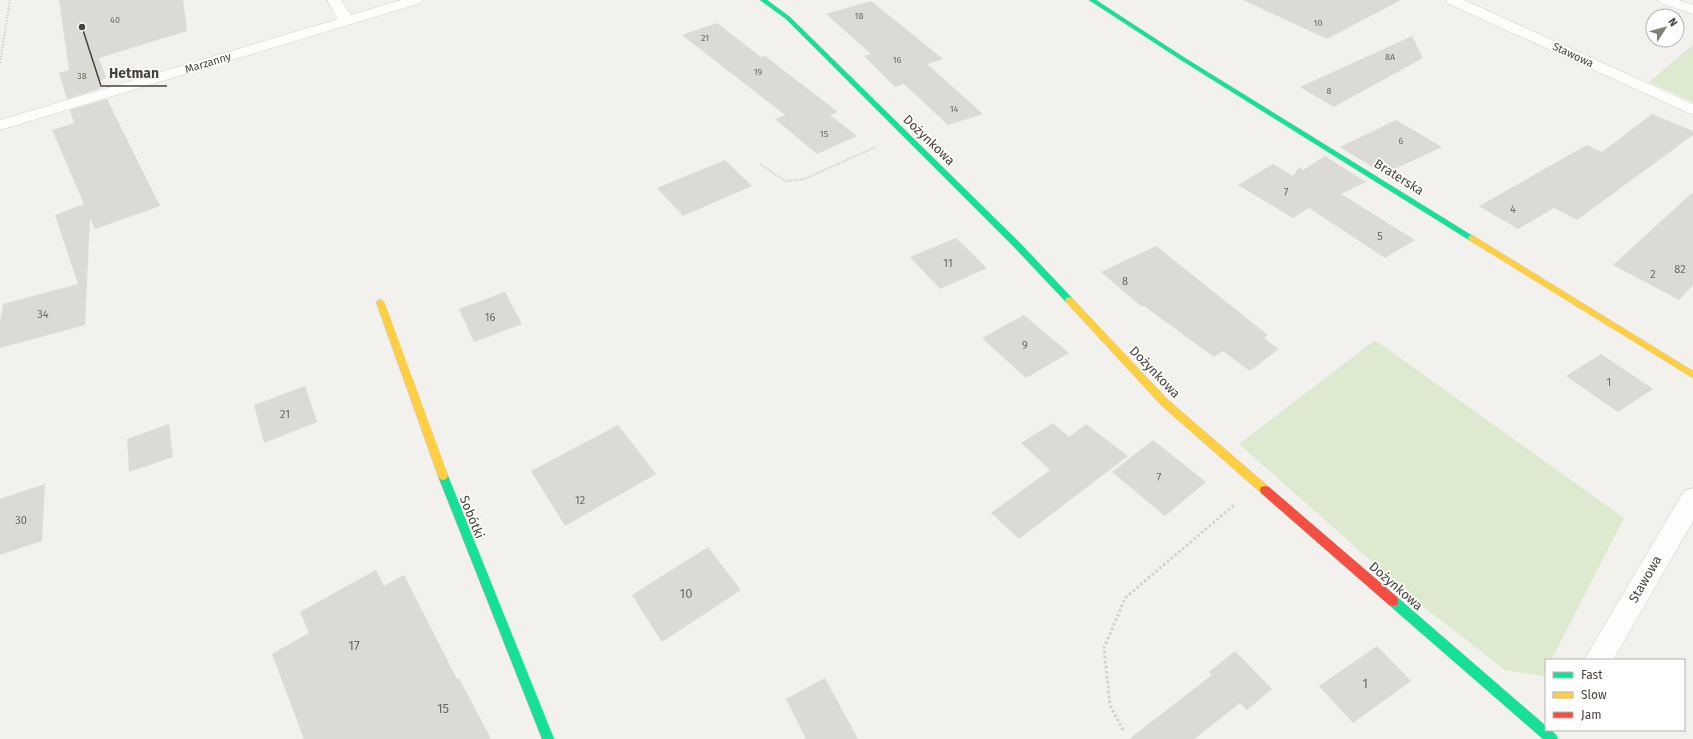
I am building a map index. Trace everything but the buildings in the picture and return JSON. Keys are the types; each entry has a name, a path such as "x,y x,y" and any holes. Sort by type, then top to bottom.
{"street":[{"path":"334,0 347,21"},
{"name":"Marzanny","path":"0,125 416,0"},
{"name":"Dożynkowa","path":"763,0 788,18 1017,245 1164,402 1545,730"},
{"name":"Braterska","path":"1092,0 1183,59 1693,375"},
{"name":"Stawowa","path":"1452,0 1693,110"},
{"path":"1665,0 1693,10"},
{"name":"Sobótki","path":"380,302 451,500 548,739"},
{"name":"Stawowa","path":"1599,659 1693,498"}],"path":[{"path":"0,63 10,0"},
{"path":"760,164 785,181 804,179 904,134"},
{"path":"1123,730 1110,705 1104,648 1125,598 1259,484"}],"green space":[{"path":"1693,45 1693,102 1649,82"},
{"path":"1375,340 1624,518 1552,659 1545,659 1545,672 1543,676 1505,670 1421,605 1239,444"}],"traffic: fast":[{"path":"763,0 788,18 1017,245 1069,300"},
{"path":"1092,0 1183,59 1472,238"},
{"path":"443,476 548,739"},
{"path":"1393,601 1552,739"}],"traffic: slow":[{"path":"1472,238 1693,375"},
{"path":"1069,300 1164,402 1265,490"},
{"path":"380,302 443,476"}],"traffic: jam":[{"path":"1265,490 1393,601"}],"place":[{"name":"Hetman","path":"82,27"}]}
